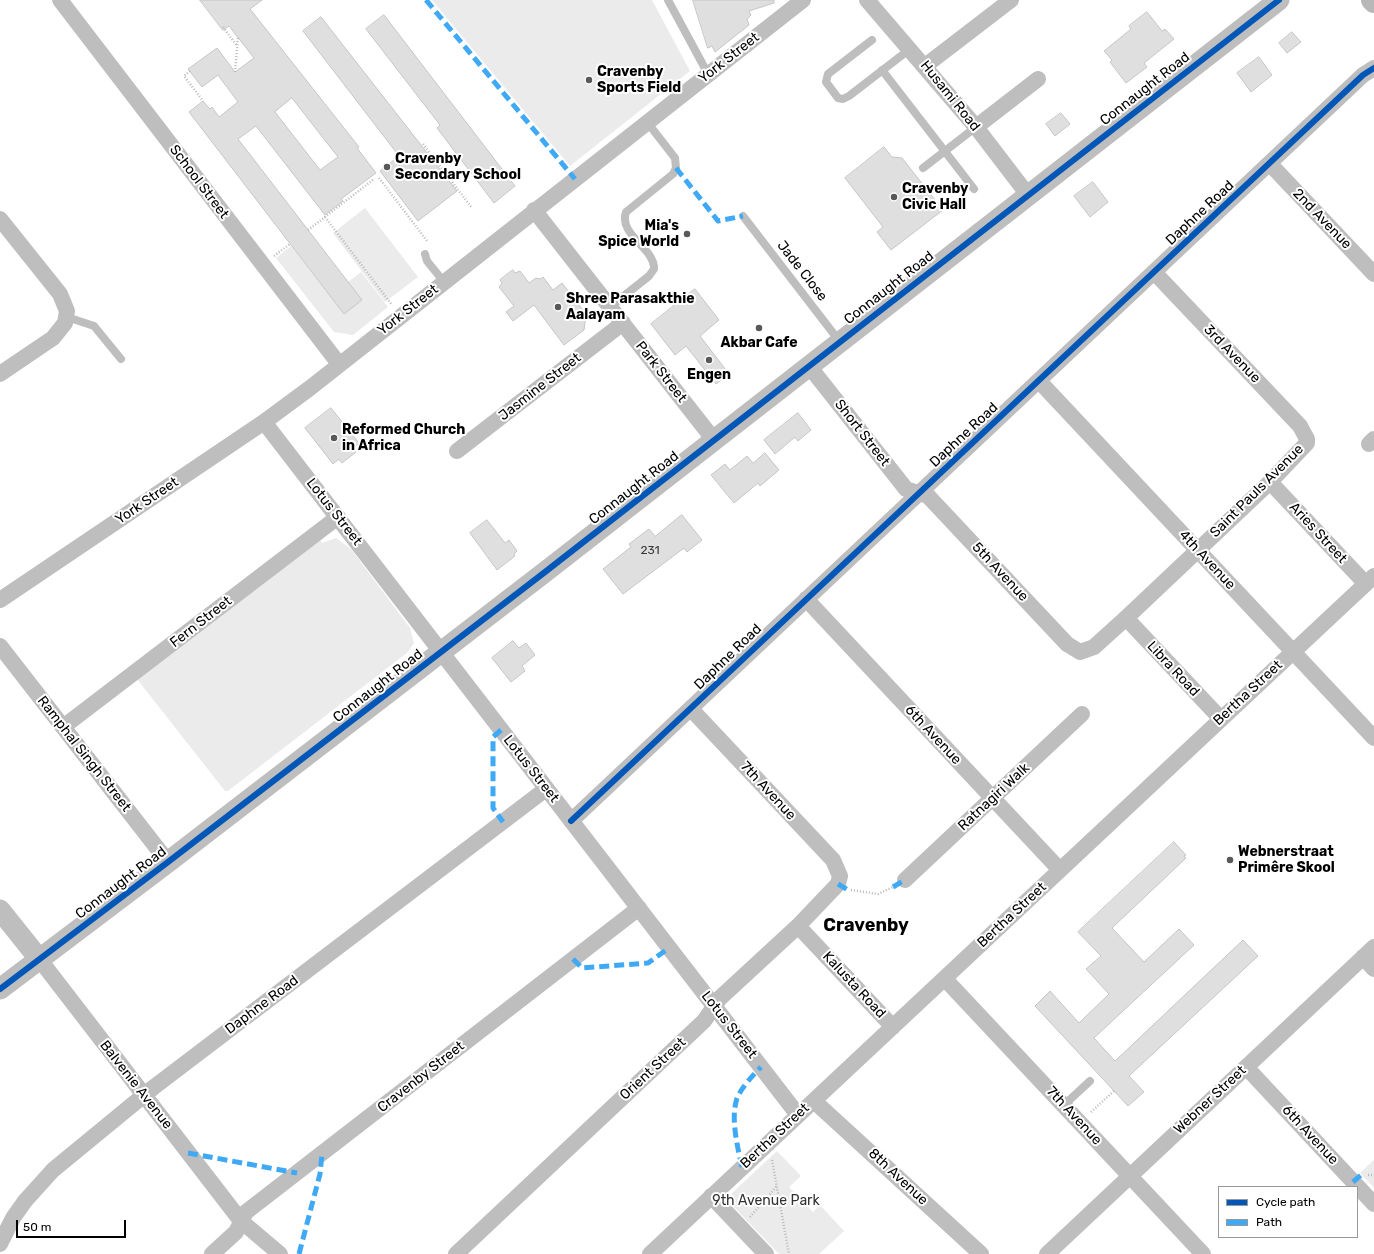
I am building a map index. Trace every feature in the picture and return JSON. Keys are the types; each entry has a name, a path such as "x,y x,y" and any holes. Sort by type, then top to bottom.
{"street":[{"name":"School Street","path":"60,0 339,364"},
{"name":"York Street","path":"0,600 264,422 310,388 534,210 803,0"},
{"name":"Husami Road","path":"867,0 926,66 976,127 1028,195"},
{"path":"926,66 1011,0"},
{"name":"Connaught Road","path":"0,989 40,960 441,652 1279,0"},
{"name":"Daphne Road","path":"571,821 1363,75 1374,68"},
{"path":"976,127 1038,78"},
{"name":"2nd Avenue","path":"1270,164 1374,274"},
{"name":"Park Street","path":"534,210 714,440"},
{"path":"0,219 60,294 66,305 67,317 65,324 54,338 0,374"},
{"name":"3rd Avenue","path":"1154,272 1300,426 1307,439"},
{"name":"Jasmine Street","path":"457,451 623,323"},
{"name":"Short Street","path":"809,366 906,489 920,493"},
{"name":"4th Avenue","path":"1039,381 1374,738"},
{"name":"Lotus Street","path":"264,422 798,1115"},
{"name":"Saint Pauls Avenue","path":"1080,652 1094,647 1126,618 1270,482 1303,449 1307,439"},
{"name":"Aries Street","path":"1270,482 1370,580"},
{"name":"5th Avenue","path":"920,493 928,496 1067,644 1080,652"},
{"name":"Fern Street","path":"63,727 338,517"},
{"name":"Bertha Street","path":"650,1254 1370,580"},
{"name":"6th Avenue","path":"806,599 1060,870"},
{"name":"Libra Road","path":"1126,618 1221,719"},
{"name":"Ramphal Singh Street","path":"0,646 168,862"},
{"name":"7th Avenue","path":"691,709 833,860 844,883"},
{"name":"Ratnagiri Walk","path":"899,884 1082,714"},
{"name":"Daphne Road","path":"0,1244 14,1218 38,1185 53,1170 144,1096 546,789"},
{"name":"Orient Street","path":"456,1254 704,1021 730,989 844,883"},
{"name":"Cravenby Street","path":"212,1254 236,1232 246,1212 638,908"},
{"name":"Balvenie Avenue","path":"0,910 241,1221 280,1254"},
{"name":"Kalusta Road","path":"798,926 893,1027"},
{"path":"1369,952 1374,969"},
{"name":"Webner Street","path":"1046,1254 1369,952"},
{"name":"7th Avenue","path":"945,979 1203,1254"},
{"name":"6th Avenue","path":"1246,1067 1357,1186"},
{"name":"8th Avenue","path":"814,1101 981,1254"},
{"name":"6th Avenue","path":"1358,1187 1374,1204"},
{"path":"711,1196 766,1254"}],"lane":[{"path":"668,0 708,74"},
{"path":"872,40 828,74 826,82 836,96 843,99 910,49"},
{"path":"882,70 974,189"},
{"path":"610,308 649,276 654,269 651,260 625,226 624,221 626,212 673,174 676,168 675,158 647,122"},
{"path":"923,168 976,127"},
{"name":"Jade Close","path":"743,216 840,342"},
{"path":"425,254 427,261 444,282"},
{"path":"67,317 94,326 121,359"},
{"path":"1064,1105 1090,1081"}],"path":[{"path":"223,27 237,46"},
{"path":"235,72 238,37"},
{"path":"190,71 184,76 203,101"},
{"path":"424,144 472,208"},
{"path":"379,178 428,242"},
{"path":"308,230 374,179"},
{"path":"325,217 393,306"},
{"path":"269,260 290,244"},
{"path":"844,883 878,894 899,884"},
{"path":"1080,1122 1114,1091"},
{"path":"764,1147 771,1156 778,1185 781,1214 789,1254"},
{"path":"741,1228 778,1185"}],"green space":[{"name":"Cravenby Sports Field","path":"432,0 652,0 690,71 570,166"},
{"path":"365,208 418,277 385,302 333,233"},
{"path":"291,246 344,314 362,300 348,282 361,272 388,307 353,335 334,332 276,258"},
{"path":"336,538 351,549 410,628 414,643 408,652 228,791 225,791 137,679 320,539 322,543"},
{"name":"9th Avenue Park","path":"777,1151 801,1176 789,1187 813,1212 820,1205 844,1231 819,1254 779,1254 731,1204 732,1193"},
{"path":"1374,1160 1374,1188 1360,1173"}],"building":[{"path":"200,0 262,0 250,9 359,147 357,148 376,173 341,199 343,201 325,215 256,126 238,139 362,300 344,314 189,112 203,101 210,109 212,107 219,117 238,102 218,75 202,87 188,69 217,48 235,72 254,58 229,26 223,30","holes":["292,98 338,157 320,170 275,112"]},
{"path":"693,0 774,0 774,3 749,11 751,15 747,19 749,25 715,52 712,46 708,48"},
{"path":"1147,12 1162,31 1165,29 1174,39 1144,63 1147,67 1126,83 1110,62 1112,60 1104,51 1131,29 1129,26"},
{"path":"384,15 515,186 494,203 437,128 440,125 366,29"},
{"path":"321,17 457,191 418,221 380,171 399,156 303,31"},
{"path":"1292,32 1301,42 1287,53 1279,43"},
{"path":"1259,57 1272,75 1251,92 1237,73"},
{"path":"1061,113 1070,124 1055,136 1046,124"},
{"name":"Cravenby Civic Hall","path":"884,147 892,157 902,158 943,210 891,250 877,232 883,227 845,178"},
{"path":"1093,182 1108,202 1090,217 1074,196"},
{"name":"Shree Parasakthie Aalayam","path":"513,270 515,273 520,271 529,283 536,278 540,279 543,277 553,290 562,283 586,314 584,330 564,345 534,305 513,321 506,312 514,306 499,287 502,283 500,280"},
{"path":"695,289 719,320 700,336 729,374 716,384 686,346 675,355 651,324"},
{"name":"Reformed Church in Africa","path":"331,408 359,443 353,448 356,452 342,463 339,459 333,464 305,428"},
{"path":"798,413 811,430 798,441 795,437 775,454 764,440"},
{"path":"765,453 779,470 760,486 758,483 734,503 711,475 725,464 730,470 747,456 753,463"},
{"path":"682,515 702,540 687,552 684,548 623,594 603,569 631,547 629,544 649,529 655,536"},
{"path":"487,520 505,543 509,540 517,551 514,554 515,556 497,570 470,533"},
{"path":"513,641 519,648 526,643 535,655 522,666 525,671 511,682 492,658"},
{"path":"1174,842 1186,855 1184,856 1186,858 1112,928 1144,962 1179,929 1194,945 1094,1038 1115,1061 1243,940 1258,956 1129,1076 1144,1092 1128,1106 1035,1006 1050,991 1079,1023 1109,994 1086,969 1101,956 1078,932"}],"marked path":[{"path":"426,0 575,179"},
{"path":"676,168 718,221 743,216"},
{"path":"501,730 493,737 493,808 503,822"},
{"path":"893,887 905,880"},
{"path":"838,884 848,890"},
{"path":"573,959 582,968 648,963 669,948"},
{"path":"742,1167 737,1144 734,1118 736,1102 743,1088 761,1067"},
{"path":"188,1153 297,1173"},
{"path":"299,1254 320,1174 322,1154"},
{"path":"1353,1182 1361,1175"}],"cycle path":[{"path":"0,989 168,862 545,572 1279,0"},
{"path":"571,821 1363,75 1374,68"}],"place":[{"name":"Cravenby Sports Field","path":"589,80"},
{"name":"Cravenby Secondary School","path":"387,167"},
{"name":"Cravenby Civic Hall","path":"894,197"},
{"name":"Mia's Spice World","path":"687,234"},
{"name":"Shree Parasakthie Aalayam","path":"558,307"},
{"name":"Akbar Cafe","path":"759,328"},
{"name":"Engen","path":"709,360"},
{"name":"Reformed Church in Africa","path":"334,438"},
{"name":"Webnerstraat Primêre Skool","path":"1230,860"}],"district":[{"name":"Cravenby","path":"866,926"}]}
